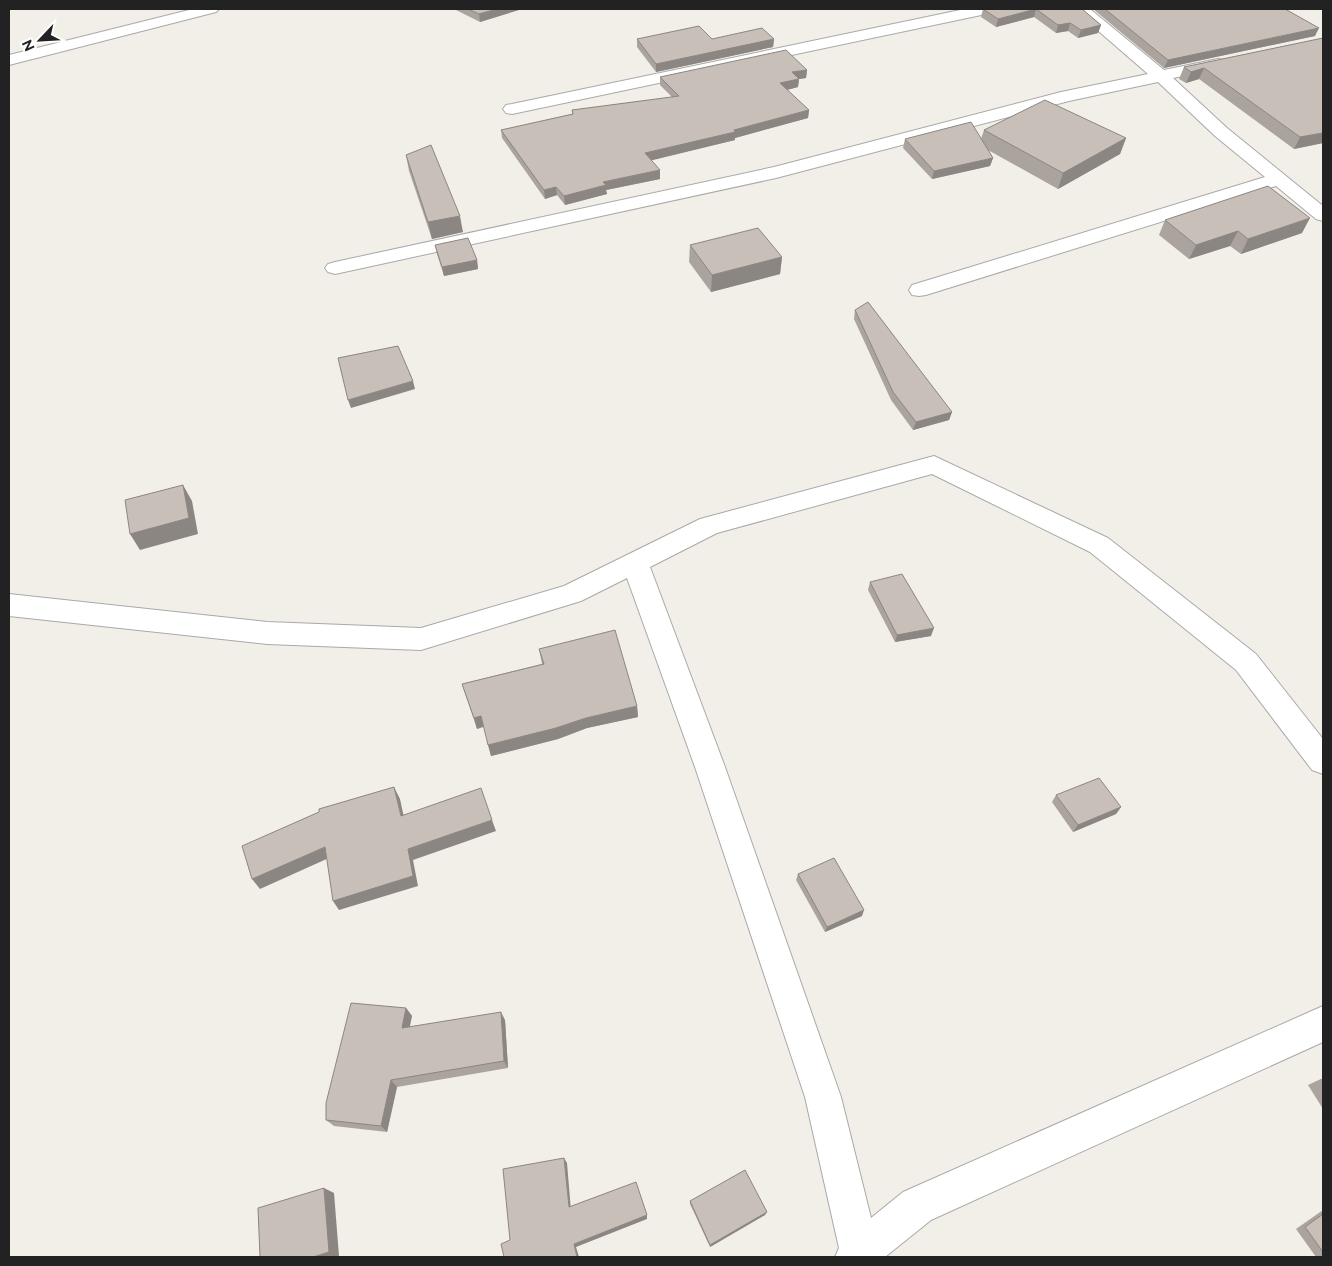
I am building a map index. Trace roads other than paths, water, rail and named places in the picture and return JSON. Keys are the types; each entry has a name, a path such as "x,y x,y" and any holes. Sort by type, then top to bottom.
{"street":[{"path":"9,60 211,9"},
{"path":"512,108 986,9"},
{"path":"1081,9 1161,76 1221,132 1323,215"},
{"path":"335,268 776,172 1067,96 1235,61"},
{"path":"919,290 1280,179"},
{"path":"9,605 267,633 421,639 572,594 708,526 934,465 1098,545 1246,662 1323,761"},
{"path":"635,563 710,767 823,1097 859,1256 917,1206 1323,1024"}]}
